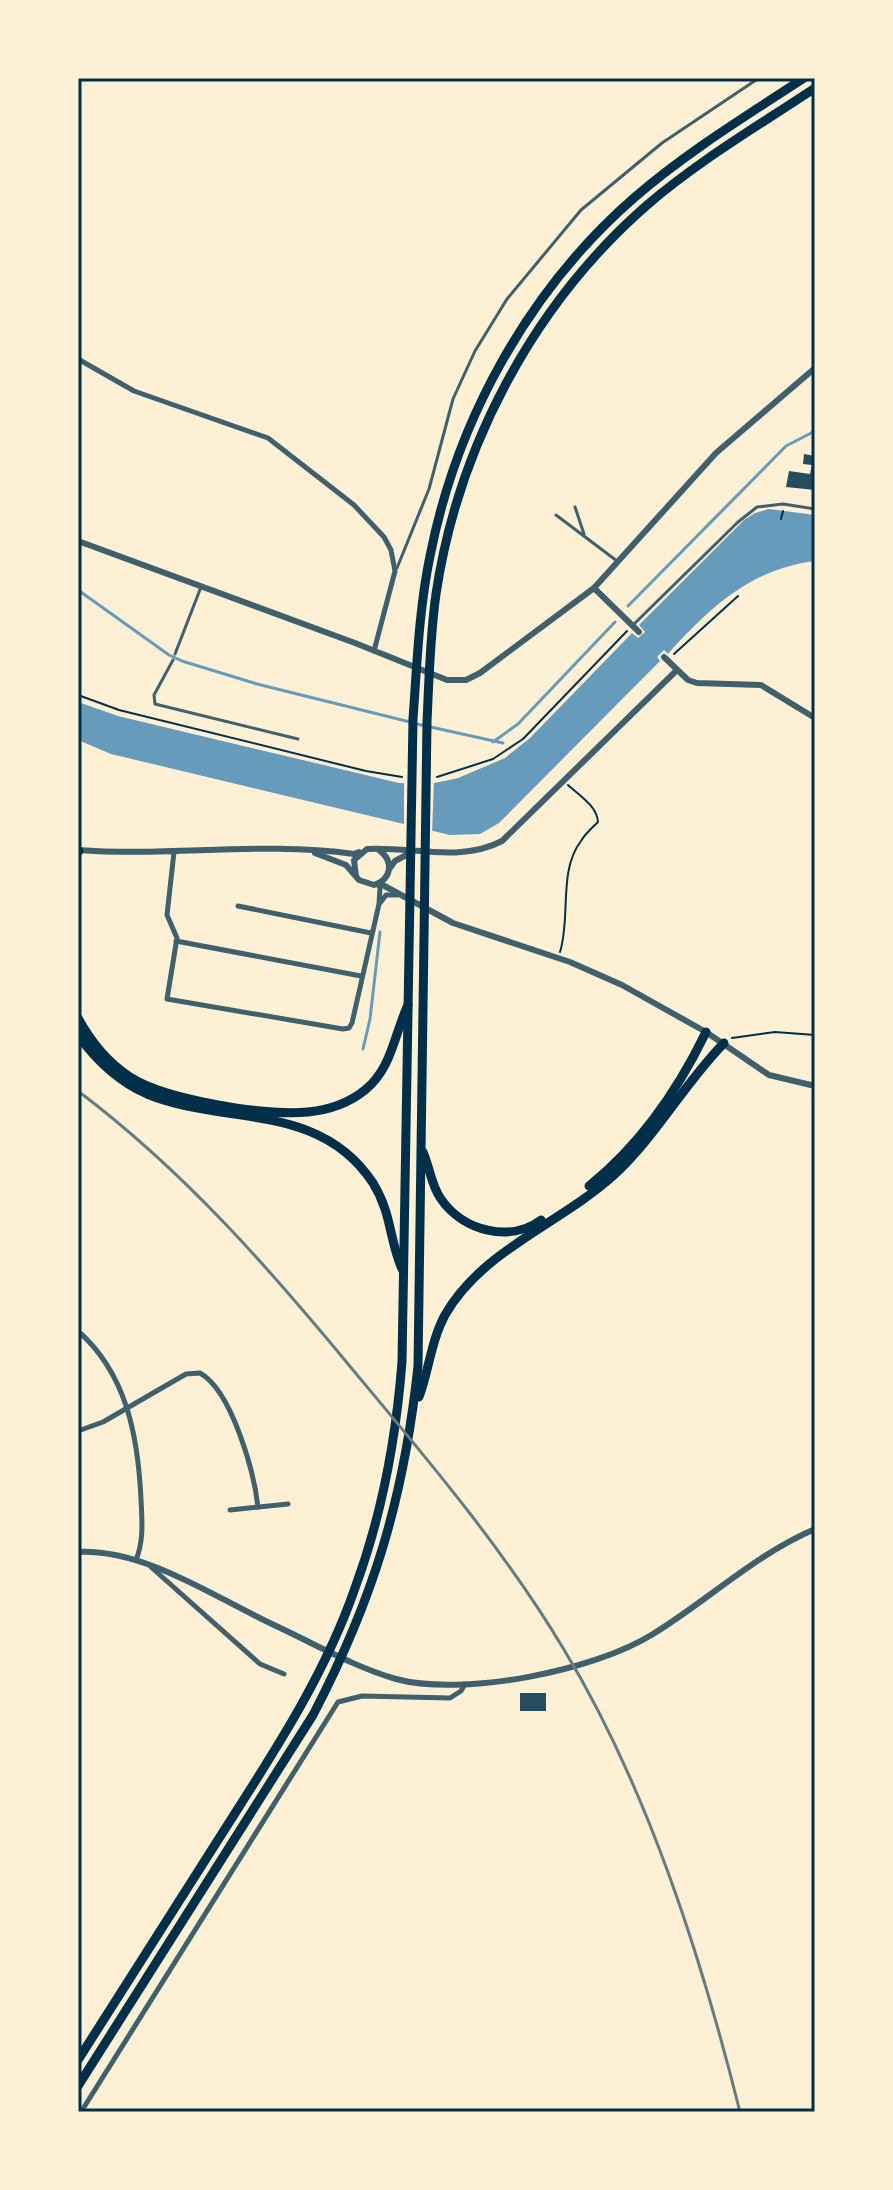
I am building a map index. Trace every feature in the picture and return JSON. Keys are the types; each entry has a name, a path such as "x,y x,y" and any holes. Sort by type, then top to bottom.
{"highway":[{"path":"78,2060 268,1761 321,1666 336,1636 370,1544 390,1462 399,1396 404,1276 413,719 418,642 430,556 450,479 478,407 532,312 585,247 635,197 695,150 804,78"},
{"path":"78,2086 287,1757 335,1672 384,1548 402,1475 418,1366 427,722 431,643 443,558 463,484 497,402 528,346 545,319 595,257 646,207 703,162 815,88"},
{"path":"78,1018 106,1058 148,1087 221,1105 306,1112 336,1106 366,1090 389,1060 409,1002"},
{"path":"422,1149 442,1202 461,1219 501,1233 533,1226 589,1186 627,1152 668,1097 706,1032"},
{"path":"78,1035 112,1073 145,1093 185,1106 292,1124 315,1133 339,1148 371,1181 382,1199 404,1276"},
{"path":"413,1411 438,1330 461,1292 490,1264 610,1178 639,1148 703,1065 724,1043"}],"street":[{"path":"78,359 134,391 268,438 354,505 384,537 391,550 395,571 374,651"},
{"path":"78,541 447,680 466,680 480,673 594,588 716,453 815,368"},
{"path":"594,588 639,632"},
{"path":"666,659 688,680 761,685 815,718"},
{"path":"78,851 303,849 354,854 367,849 470,852 488,849 502,841 677,670"},
{"path":"303,849 337,860 363,883 377,884 471,930 558,958 622,985 724,1043 769,1075 815,1086"},
{"path":"356,876 354,860 367,849"},
{"path":"379,850 387,857 389,883 402,896"},
{"path":"174,852 169,921 176,933 176,941 167,999 349,1028 379,904 377,884 395,861 415,851"},
{"path":"379,904 386,895 402,896"},
{"path":"238,906 371,933"},
{"path":"176,941 361,976"},
{"path":"78,1331 103,1358 128,1405 141,1490 142,1537 136,1560"},
{"path":"78,1431 103,1422 186,1374 200,1373 206,1376 231,1415 244,1444 258,1507"},
{"path":"230,1510 288,1504"},
{"path":"78,1552 98,1551 136,1560 379,1674 414,1682 465,1683 518,1680 545,1674 638,1643 787,1543 815,1529"},
{"path":"150,1566 260,1664 284,1674"},
{"path":"81,2112 338,1702 362,1696 450,1698 461,1691 465,1683"}],"lane":[{"path":"395,571 429,489 453,399 475,351 507,299 581,210 662,143 759,78"},
{"path":"632,626 746,514 757,507 783,504 815,509"},
{"path":"575,507 584,535"},
{"path":"556,515 618,561"},
{"path":"175,654 201,586"},
{"path":"173,660 154,695 155,704 298,739"}],"path":[{"path":"781,519 784,510"},
{"path":"666,659 738,596"},
{"path":"428,778 454,773 493,759 523,739 632,626"},
{"path":"78,695 146,717 366,771 406,777"},
{"path":"558,958 566,927 565,898 570,866 580,841 598,822 594,809 564,782"},
{"path":"724,1043 736,1036 775,1032 815,1035"}],"water":[{"path":"769,509 815,515 815,561 771,572 716,606 668,654 664,650 657,657 660,661 499,823 480,834 450,835 111,754 78,740 78,702 118,716 399,783 430,784 458,778 505,758 530,738 632,633 638,638 645,632 639,625 744,520"}],"pier":[{"path":"434,779 432,835 404,829 404,780"}],"building":[{"path":"804,454 815,456 815,490 786,487 789,471 810,474 812,465 803,464"},
{"path":"520,1693 546,1693 546,1711 520,1711"}],"waterway":[{"path":"628,606 786,446 815,431"},
{"path":"78,590 182,661 257,684 410,722"},
{"path":"493,742 518,724 615,622"},
{"path":"417,724 503,743"},
{"path":"363,1049 370,1019 380,932"}],"railway":[{"path":"78,1091 154,1154 257,1258 436,1471 540,1611 593,1701 646,1814 708,1993 740,2112"}]}
